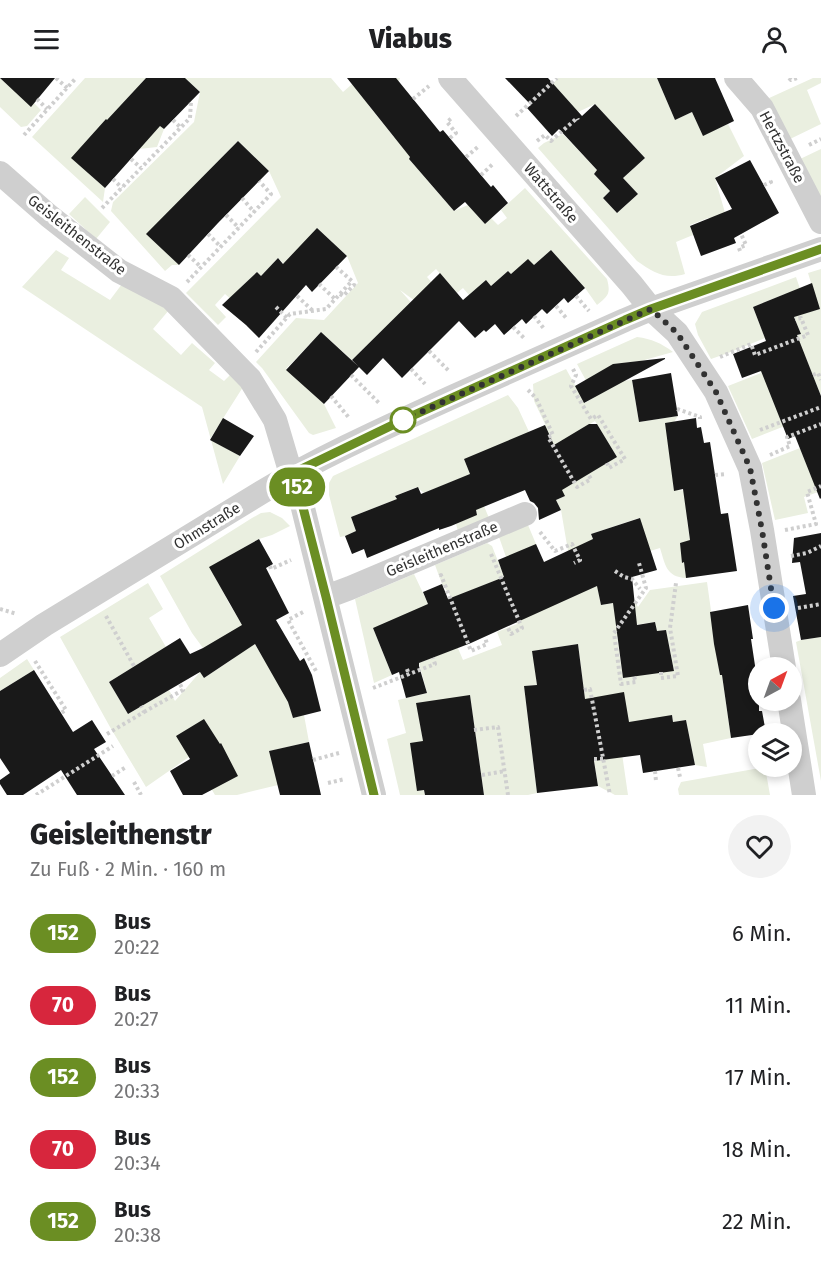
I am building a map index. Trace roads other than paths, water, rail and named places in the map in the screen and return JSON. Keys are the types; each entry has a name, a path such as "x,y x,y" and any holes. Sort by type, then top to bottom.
{"street":[{"name":"Hertzstraße","path":"736,78 762,108 821,222"},
{"name":"Wattstraße","path":"442,80 632,285 651,309 677,333 716,392 750,468 782,657"},
{"name":"Geisleithenstraße","path":"0,173 49,216 119,271 171,298 250,379 275,420 291,474 299,492 374,795"},
{"name":"Ohmstraße","path":"0,655 44,625 291,474 403,420 651,309 821,249"},
{"name":"Geisleithenstraße","path":"326,597 525,514"},
{"path":"791,711 804,795"}]}
